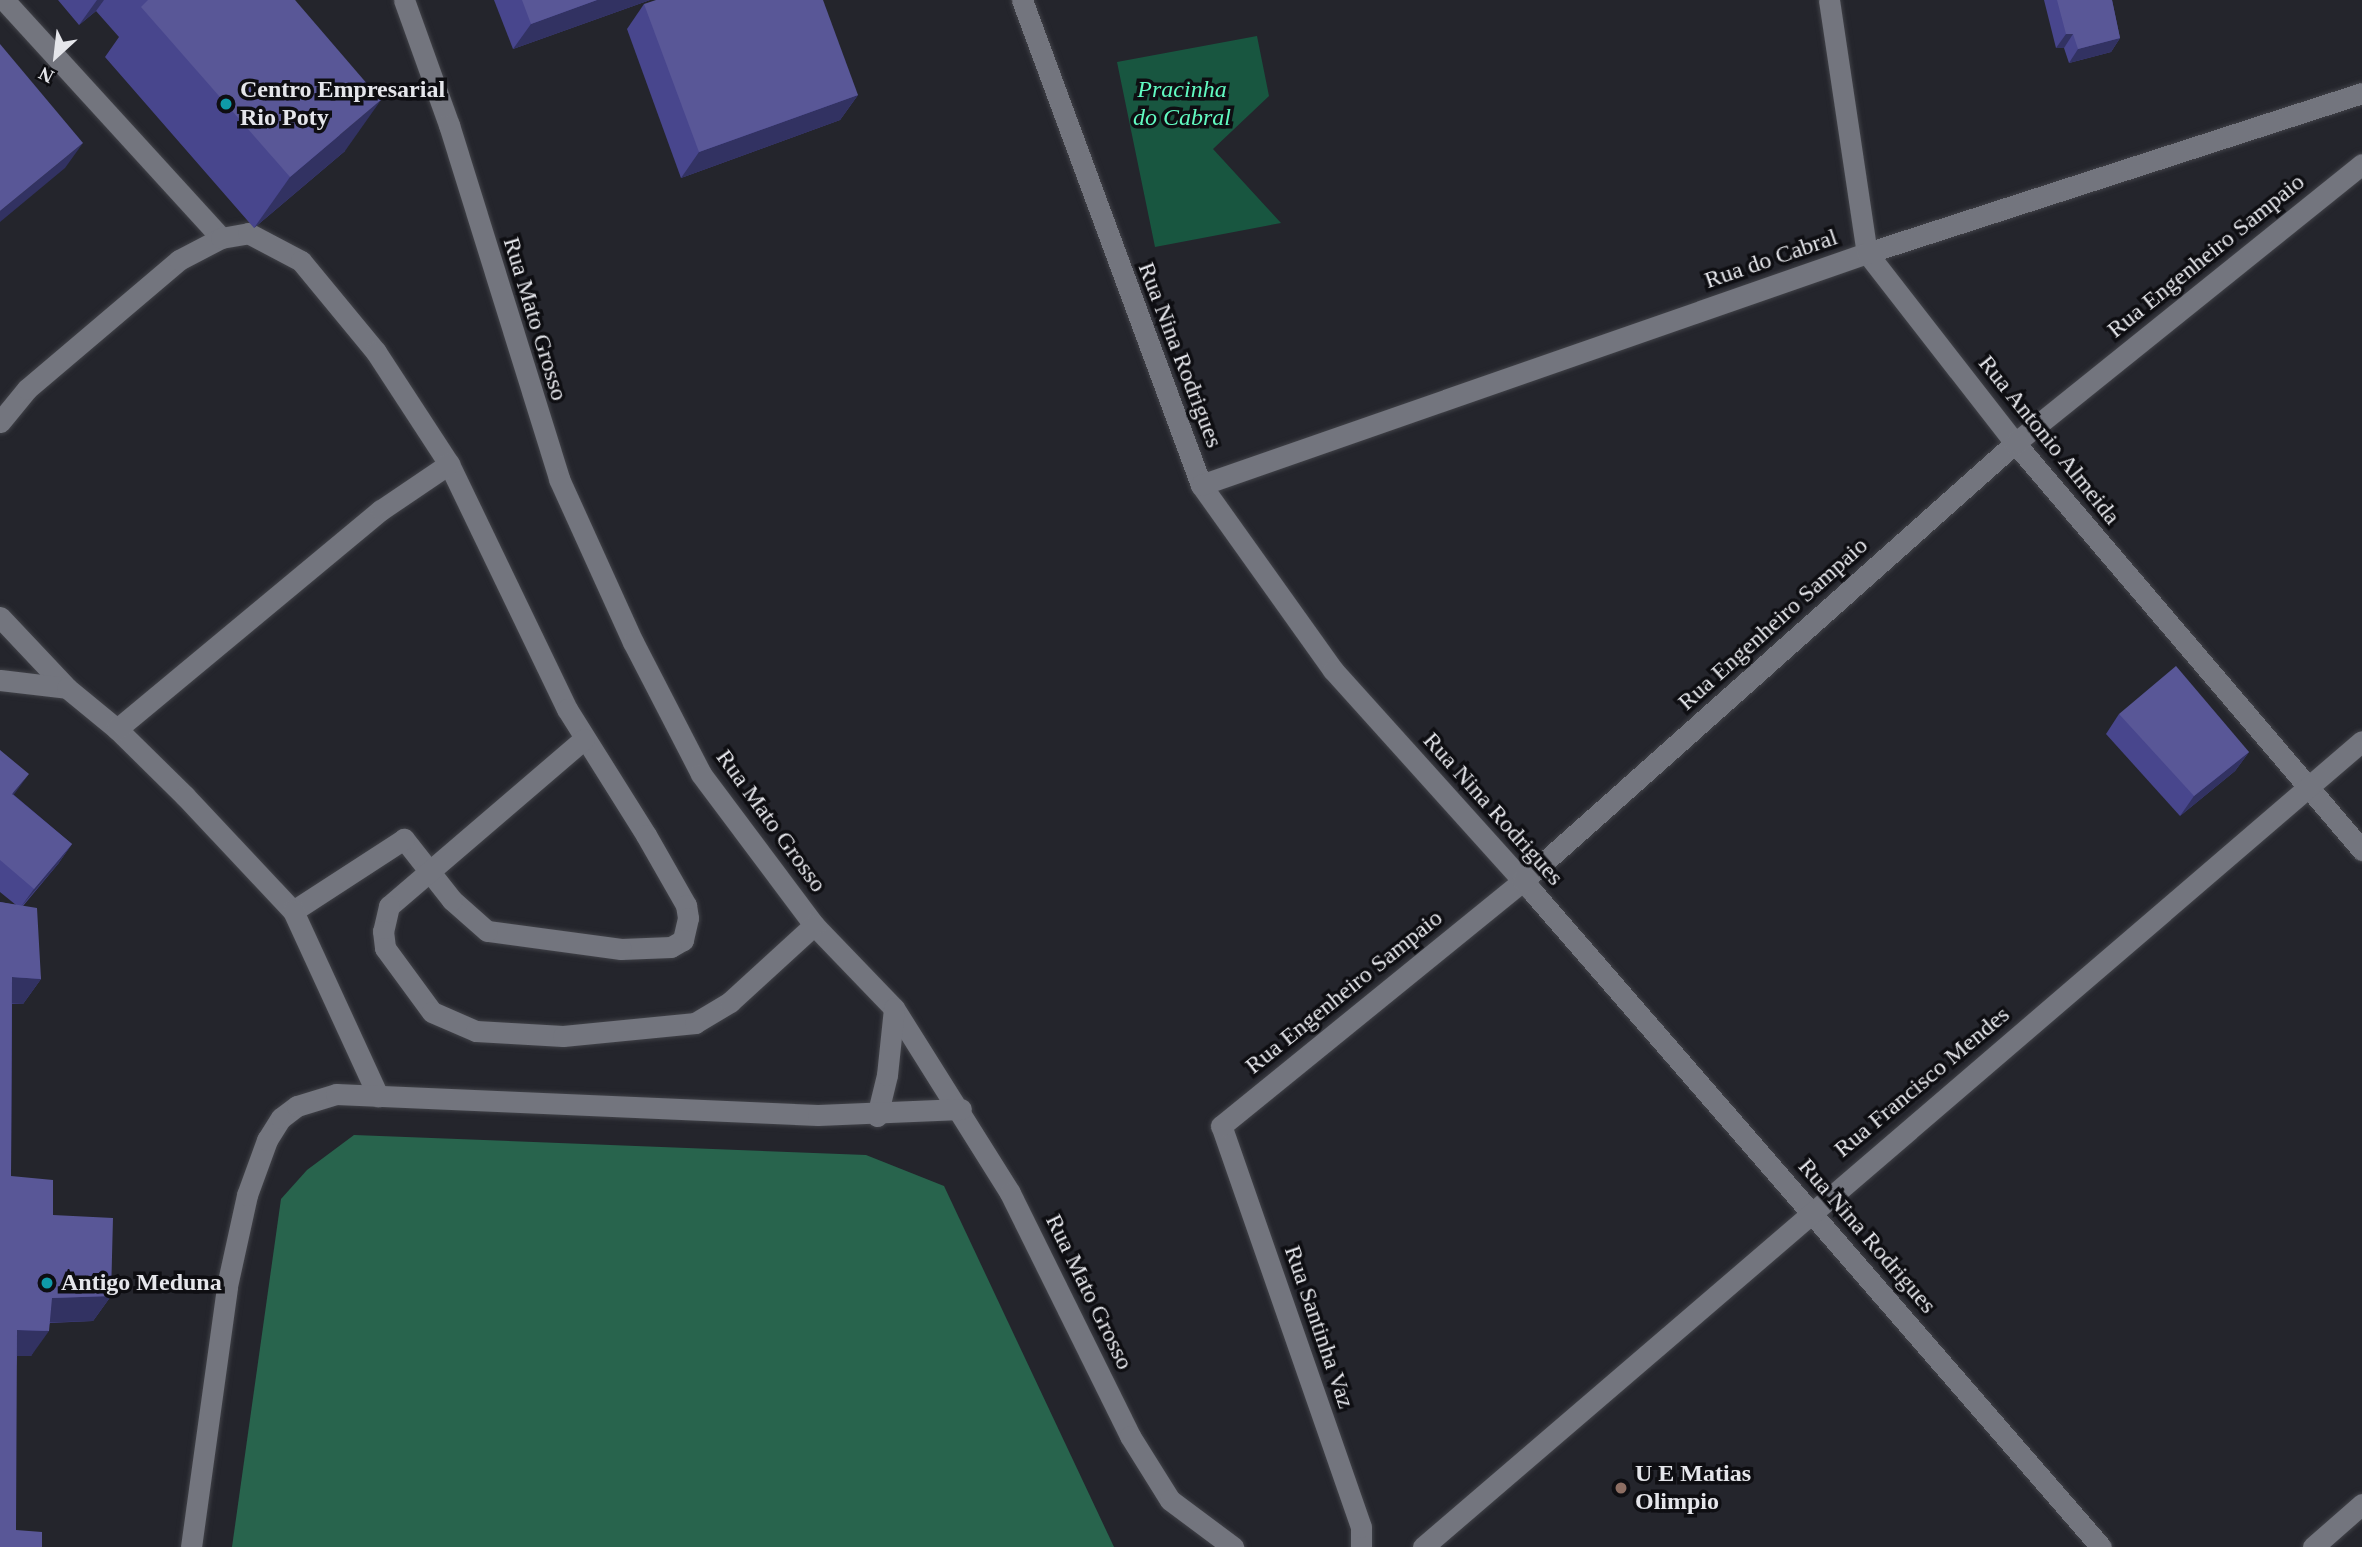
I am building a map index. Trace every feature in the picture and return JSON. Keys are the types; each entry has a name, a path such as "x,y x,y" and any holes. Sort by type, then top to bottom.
{"street":[{"path":"4,0 221,238"},
{"name":"Rua Mato Grosso","path":"404,0 449,125 559,479 633,642 701,774 814,925 894,1008 961,1109 1010,1193 1130,1437 1170,1500 1233,1547"},
{"path":"1022,0 1036,0"},
{"name":"Rua Nina Rodrigues","path":"1022,0 1201,485 1333,670 1523,881 2101,1547"},
{"name":"Rua Antonio Almeida","path":"1829,0 1867,253 2015,443 2306,789 2362,850"},
{"name":"Rua do Cabral","path":"1201,485 1867,253 2362,93"},
{"name":"Rua Engenheiro Sampaio","path":"1221,1125 1523,881 2015,443 2362,164"},
{"path":"0,422 27,389 179,260 221,238 248,233 301,261 376,352 449,464 584,739 686,905 683,940 671,947 621,948 487,931 430,873 404,839 293,911"},
{"path":"117,730 381,510 449,464"},
{"path":"0,617 66,688 117,730 293,911 378,1096"},
{"path":"0,680 66,688"},
{"path":"584,739 389,906 383,931 385,948 432,1012 476,1031 563,1036 695,1023 730,1002 814,925"},
{"name":"Rua Francisco Mendes","path":"1423,1547 1811,1211 2362,741"},
{"path":"877,1116 887,1075 894,1008"},
{"path":"191,1547 228,1286 247,1195 267,1140 281,1118 317,1098 378,1096 877,1116 961,1109"},
{"name":"Rua Santinha Vaz","path":"1221,1125 1361,1527 1361,1547"},
{"path":"2313,1547 2362,1504"}],"green space":[{"name":"Pracinha do Cabral","path":"1257,36 1269,96 1213,149 1281,223 1155,247 1117,62"},
{"path":"354,1135 866,1155 944,1186 1114,1547 232,1547 281,1199 307,1170"}],"building":[{"path":"148,0 295,0 381,100 290,177 141,7"},
{"path":"522,0 597,0 531,24"},
{"path":"656,0 823,0 858,95 699,152 644,4"},
{"path":"2057,0 2112,0 2120,38 2078,49 2073,34 2066,34"},
{"path":"0,44 83,143 0,211"},
{"path":"2176,666 2249,752 2194,796 2119,714"},
{"path":"0,750 29,774 12,794 72,844 34,889 0,860"},
{"path":"0,902 37,908 41,979 12,977 11,1176 53,1180 53,1215 113,1218 111,1296 52,1298 49,1331 17,1330 16,1530 42,1532 42,1547 0,1547"}],"place":[{"name":"Centro Empresarial Rio Poty","path":"226,104"},
{"name":"Antigo Meduna","path":"47,1283"},
{"name":"U E Matias Olimpio","path":"1621,1488"}]}
